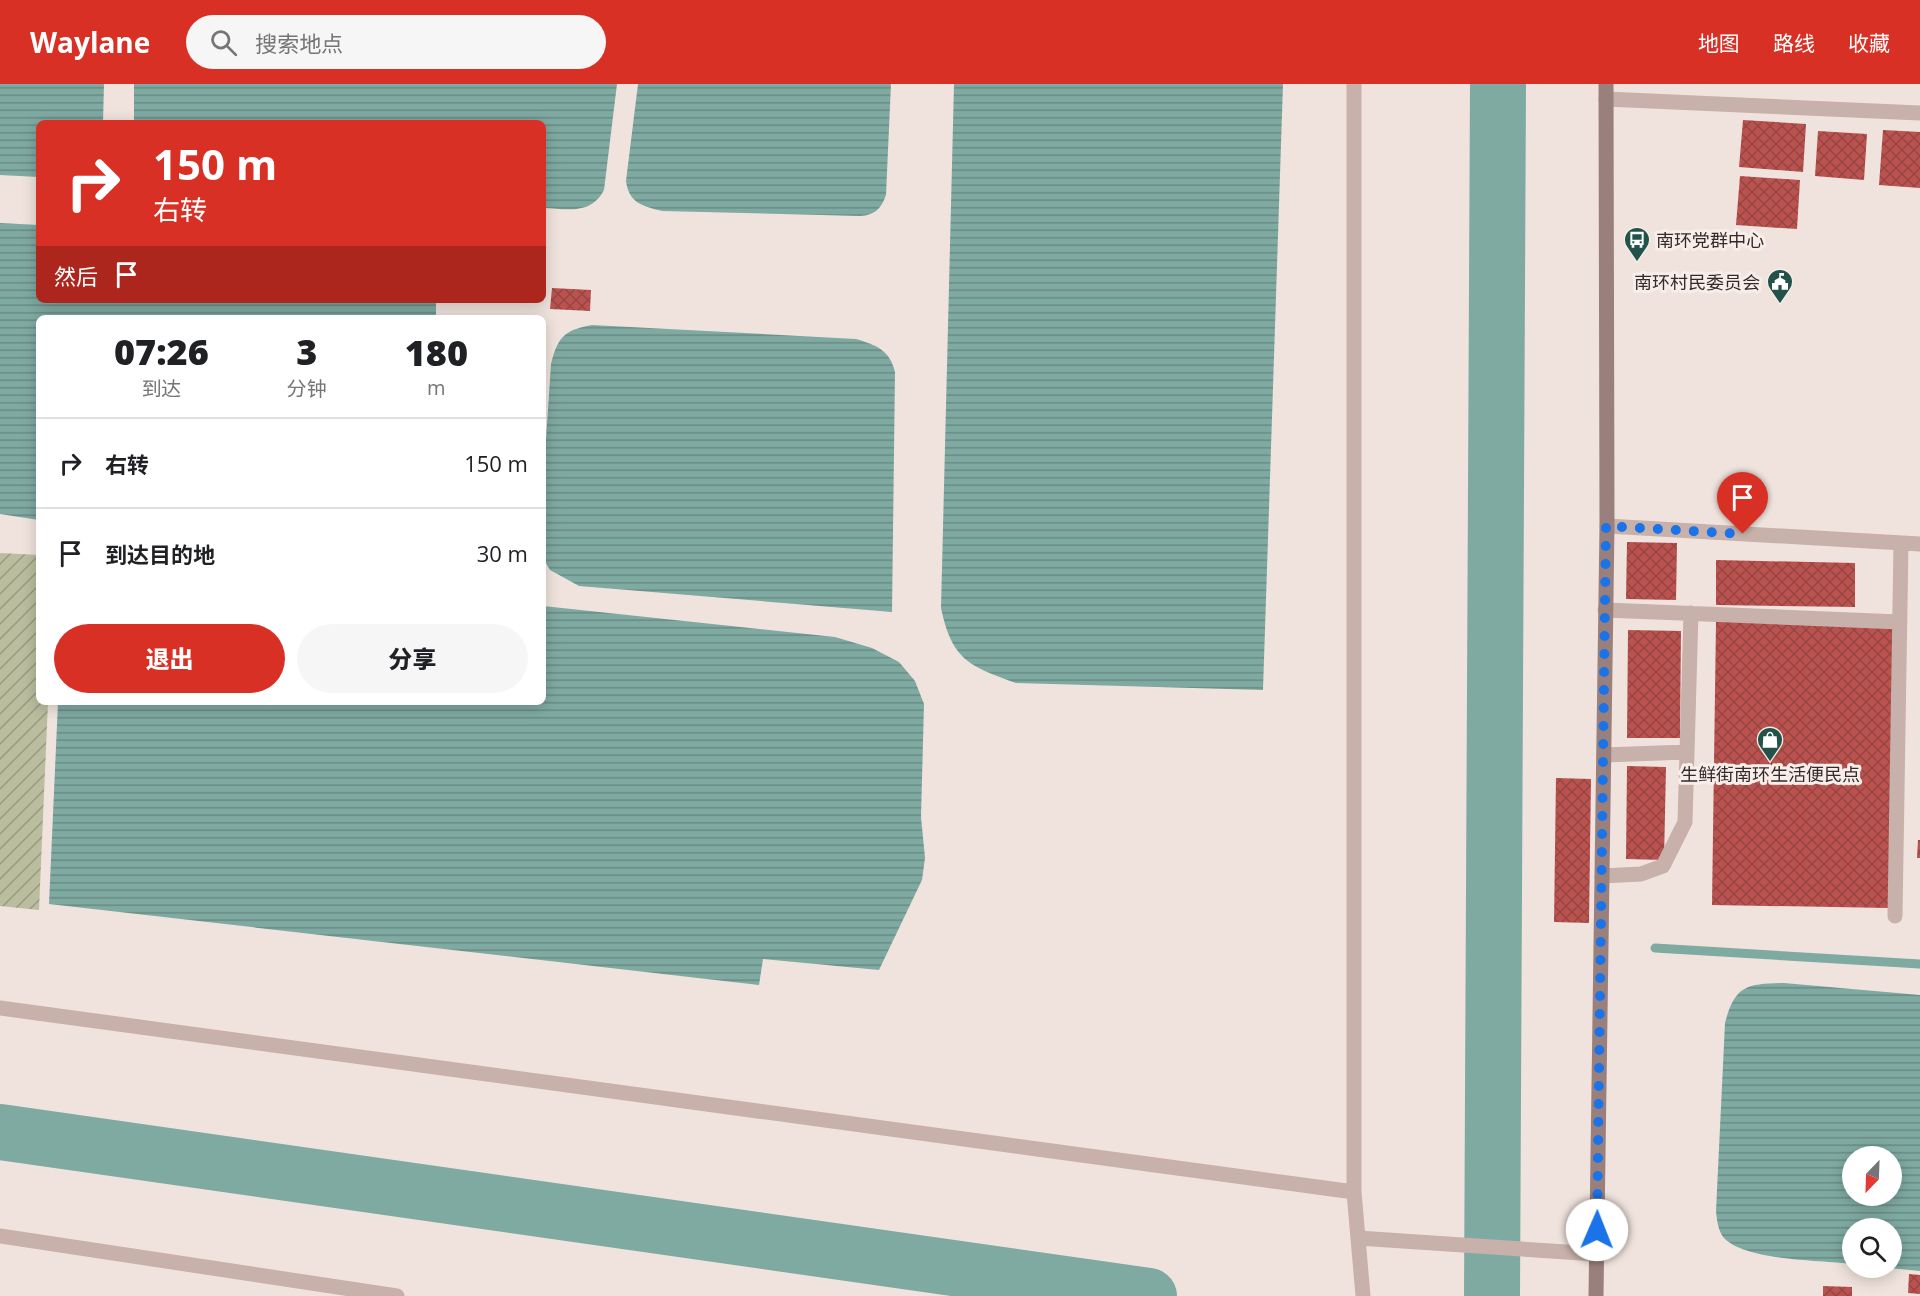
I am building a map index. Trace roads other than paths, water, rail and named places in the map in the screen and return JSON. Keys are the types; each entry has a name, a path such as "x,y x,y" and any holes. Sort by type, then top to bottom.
{"street":[{"path":"1354,84 1354,1192 1363,1295"},
{"path":"1596,1296 1606,526 1606,91 1920,113"},
{"path":"1606,526 1920,544"},
{"path":"1895,916 1901,543"},
{"path":"1605,610 1900,622"},
{"path":"1602,876 1641,874 1663,866 1684,822 1691,613"},
{"path":"1604,755 1687,752"},
{"path":"0,1008 1354,1192"},
{"path":"0,1236 397,1296"},
{"path":"1358,1238 1596,1254"}],"water":[{"path":"0,84 104,84 103,120 36,120 36,177 0,175"},
{"path":"134,84 617,84 604,190 592,204 578,209 546,208 546,120 134,120"},
{"path":"638,84 891,84 884,200 874,213 860,216 662,211 643,205 633,199 626,181"},
{"path":"954,84 1283,84 1263,690 1016,683 975,666 957,650 951,639 941,608"},
{"path":"0,223 36,225 36,303 436,303 436,315 36,315 36,520 0,514"},
{"path":"592,325 856,339 876,346 886,353 895,372 892,612 579,586 550,570 546,563 546,440 551,364 560,341 575,329"},
{"path":"546,606 835,637 872,648 899,662 915,681 924,704 921,817 925,858 922,880 879,970 763,959 759,985 49,904 58,705 546,705"},
{"path":"1784,983 1920,995 1920,1271 1902,1269 1902,1218 1842,1218 1842,1263 1785,1258 1749,1251 1735,1246 1720,1232 1716,1211 1725,1023 1738,994 1744,989 1761,984"}],"waterway":[{"path":"1492,1296 1498,84"},
{"path":"1655,948 1920,964"},
{"path":"0,1132 1149,1296"}],"place":[{"name":"南环党群中心","path":"1637,263"},
{"name":"南环村民委员会","path":"1780,305"},
{"name":"生鲜街南环生活便民点","path":"1770,763"}]}
